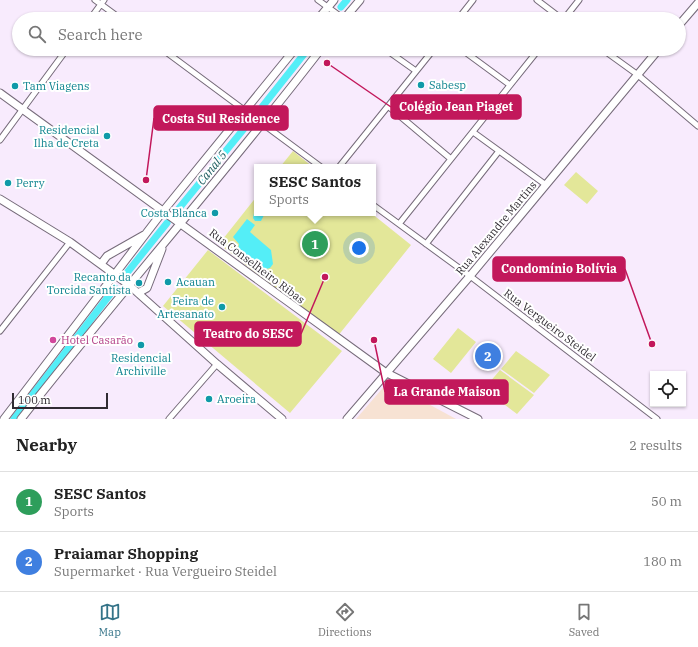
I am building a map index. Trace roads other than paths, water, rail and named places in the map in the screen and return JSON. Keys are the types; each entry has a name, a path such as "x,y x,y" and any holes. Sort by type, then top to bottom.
{"main road":[{"path":"325,12 334,0"},
{"path":"349,12 360,0"},
{"path":"686,18 698,3"},
{"path":"4,419 117,276 165,211 247,112 290,56"},
{"path":"21,419 127,284 164,244 180,222 315,56"},
{"name":"Rua Alexandre Martins","path":"347,419 385,372 470,276 654,56"},
{"name":"Rua Conselheiro Ribas","path":"0,93 165,211 298,310 385,372 478,419"},
{"path":"0,199 70,242 117,276 282,419"},
{"path":"100,264 107,256 148,233"},
{"path":"138,293 147,288 164,244"}],"street":[{"path":"95,0 102,2 113,12"},
{"path":"318,0 335,12"},
{"path":"464,12 473,0"},
{"path":"537,0 553,12"},
{"path":"569,12 579,0"},
{"path":"95,12 102,2"},
{"path":"0,140 62,56"},
{"path":"171,56 317,164"},
{"path":"396,56 416,71"},
{"path":"341,164 428,56"},
{"path":"471,56 510,85"},
{"path":"399,224 533,56"},
{"path":"612,56 638,75 698,126"},
{"path":"388,106 451,159"},
{"path":"473,132 546,185"},
{"path":"426,244 498,151"},
{"name":"Rua Vergueiro Steidel","path":"376,207 470,276 657,419"},
{"path":"1,327 70,242"},
{"path":"169,419 217,364"}],"water":[{"path":"254,213 254,216 264,216 261,221 255,221 253,218"},
{"path":"247,219 255,225 250,232 271,250 273,264 270,268 262,270 238,250 239,244 233,237"}],"waterway":[{"name":"Canal 5","path":"341,7 347,0"},
{"name":"Canal 5","path":"262,107 302,56"},
{"name":"Canal 5","path":"176,212 247,125"},
{"name":"Canal 5","path":"126,274 167,223"},
{"name":"Canal 5","path":"14,419 115,288"}],"place":[{"name":"Colégio Jean Piaget","path":"327,63"},
{"name":"Sabesp","path":"421,85"},
{"name":"Tam Viagens","path":"15,86"},
{"name":"Residencial Ilha de Creta","path":"107,136"},
{"name":"Costa Sul Residence","path":"146,180"},
{"name":"Perry","path":"8,183"},
{"name":"Costa Blanca","path":"215,213"},
{"name":"SESC Santos","path":"315,244"},
{"name":"Teatro do SESC","path":"325,277"},
{"name":"Acauan","path":"168,282"},
{"name":"Recanto da Torcida Santista","path":"139,283"},
{"name":"Feira de Artesanato","path":"222,307"},
{"name":"Hotel Casarão","path":"53,340"},
{"name":"La Grande Maison","path":"374,340"},
{"name":"Condomínio Bolívia","path":"652,344"},
{"name":"Residencial Archiville","path":"141,345"},
{"name":"Praiamar Shopping","path":"488,356"},
{"name":"Aroeira","path":"209,399"}]}
